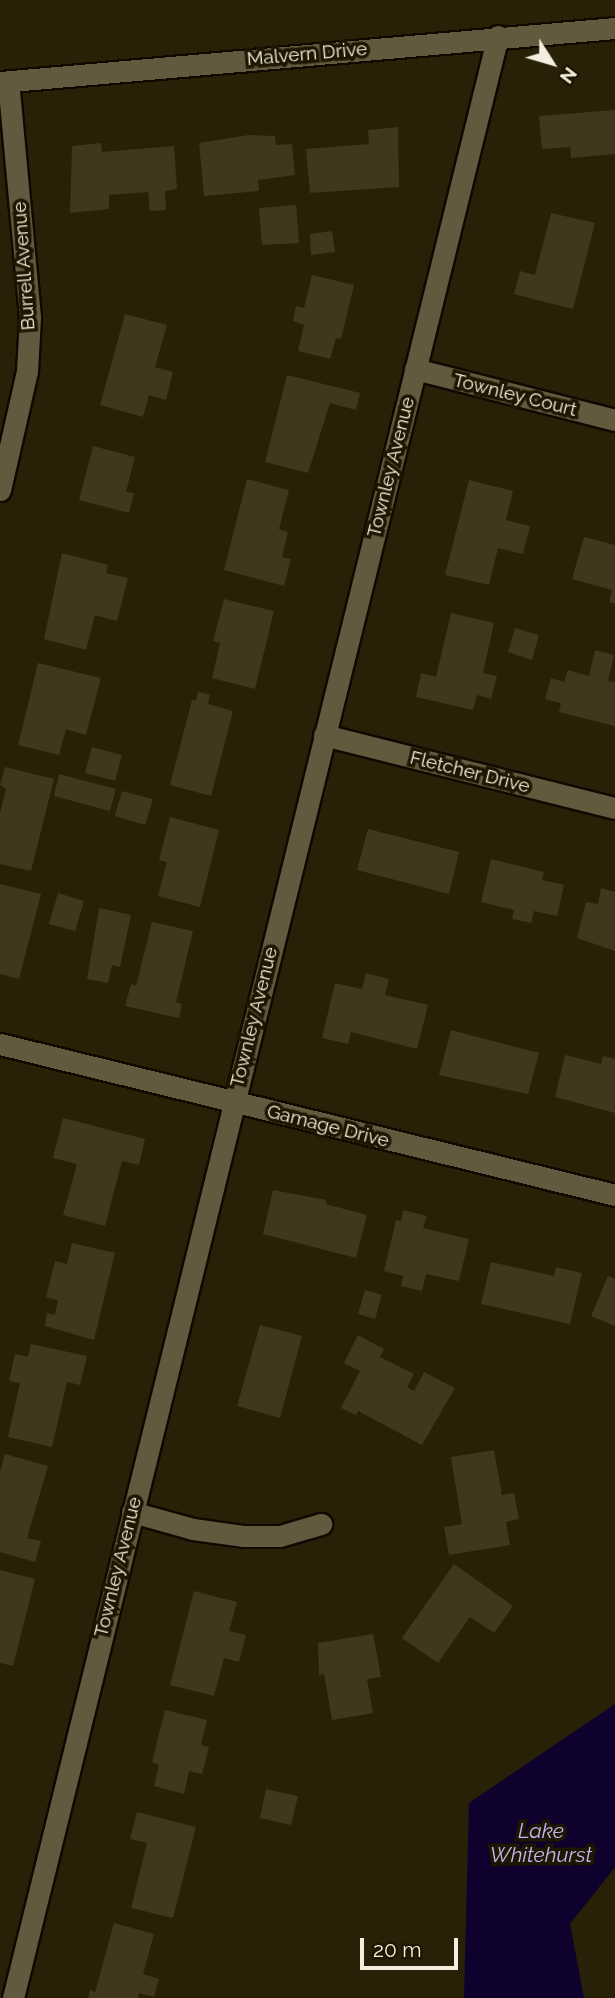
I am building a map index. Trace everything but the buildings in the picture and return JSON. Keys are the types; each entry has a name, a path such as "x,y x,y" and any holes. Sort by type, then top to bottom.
{"street":[{"name":"Malvern Drive","path":"4,82 498,36 615,29"},
{"name":"Townley Avenue","path":"13,1998 232,1103 498,36"},
{"name":"Burrell Avenue","path":"0,490 27,371 30,317 4,82"},
{"name":"Townley Court","path":"415,369 615,420"},
{"name":"Fletcher Drive","path":"324,736 615,808"},
{"name":"Gamage Drive","path":"0,1044 615,1195"},
{"path":"132,1511 193,1529 243,1536 280,1536 321,1524"}],"water":[{"name":"Lake Whitehurst","path":"615,1704 615,1867 570,1924 584,1998 464,1998 469,1803"}]}
